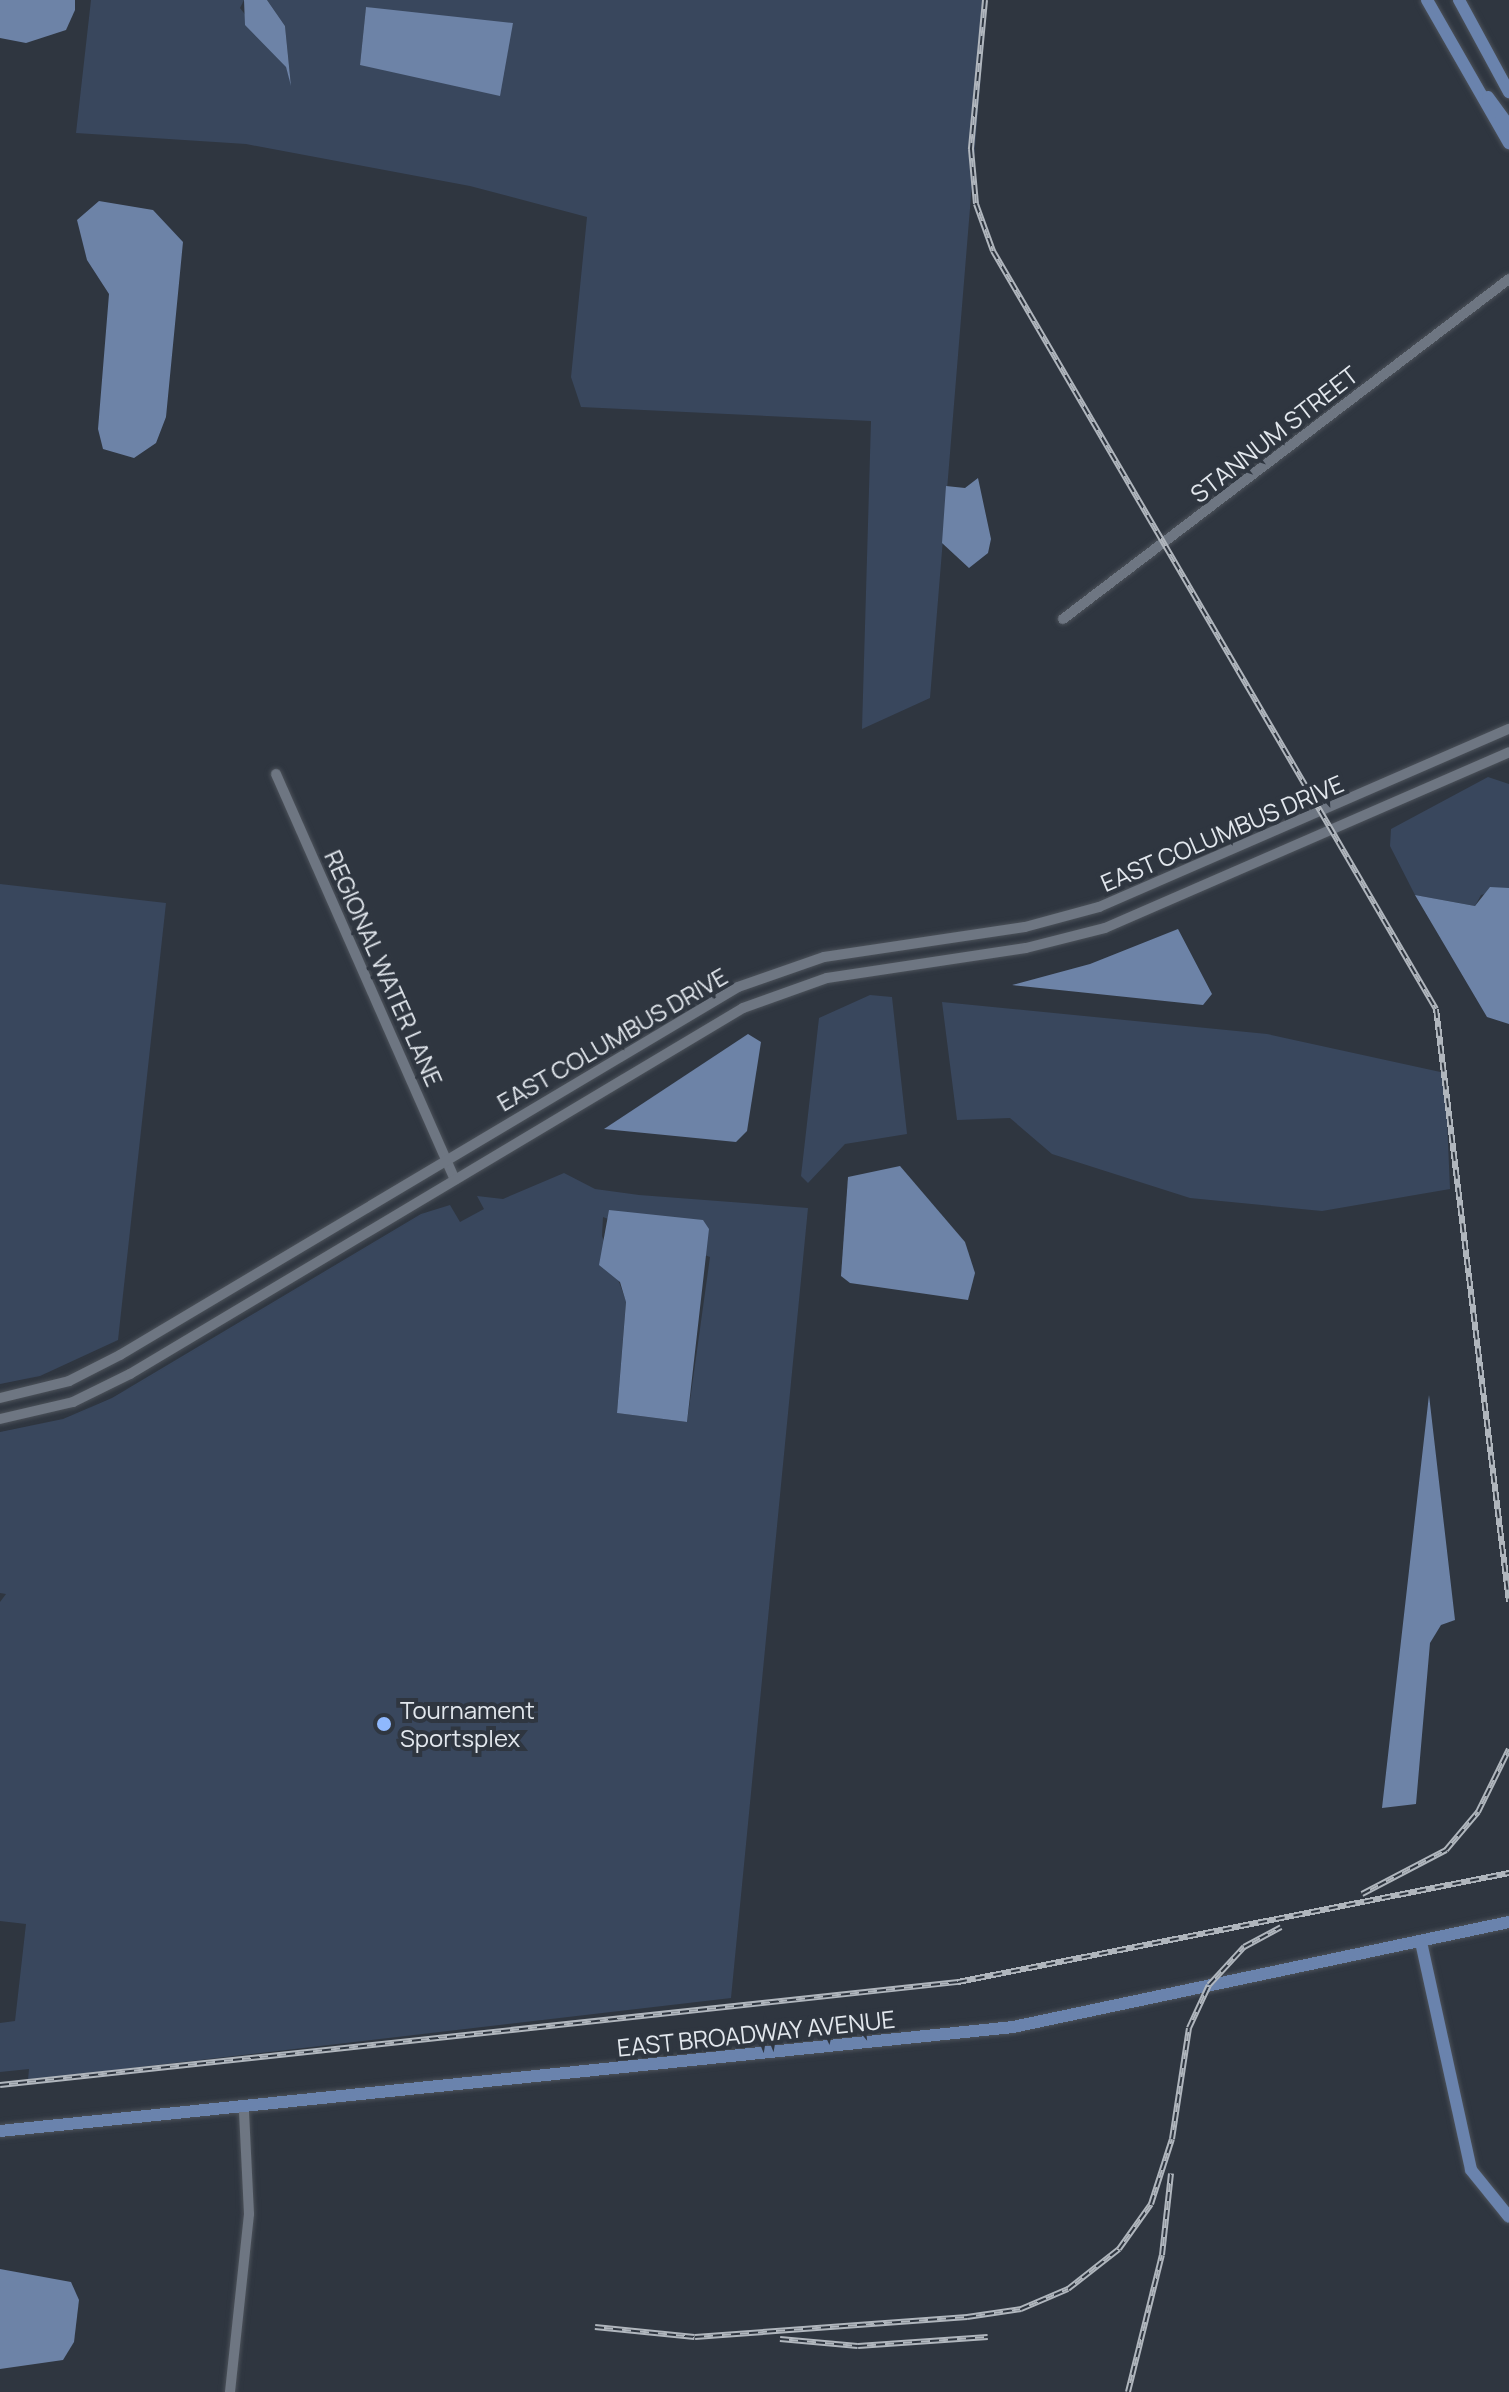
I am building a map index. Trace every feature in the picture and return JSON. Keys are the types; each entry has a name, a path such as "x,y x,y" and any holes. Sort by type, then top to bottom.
{"main road":[{"path":"1427,0 1475,89 1509,143"},
{"path":"1459,0 1509,92"},
{"path":"1475,89 1509,126"},
{"name":"EAST BROADWAY AVENUE","path":"0,2131 244,2110 1013,2027 1509,1922"},
{"path":"1421,1942 1471,2170 1509,2217"}],"street":[{"name":"STANNUM STREET","path":"1063,619 1509,279"},
{"name":"EAST COLUMBUS DRIVE","path":"0,1398 69,1381 120,1355 738,987 824,957 1025,927 1099,907 1509,729"},
{"name":"EAST COLUMBUS DRIVE","path":"0,1419 73,1402 130,1374 743,1008 827,978 1105,928 1509,752"},
{"name":"REGIONAL WATER LANE","path":"276,774 455,1179"},
{"path":"905,944 909,965"},
{"path":"230,2392 249,2214 244,2110"}],"shaded area":[{"path":"0,0 75,0 75,10 66,30 26,43 0,38"},
{"path":"91,0 244,0 240,8 286,66 291,85 285,26 267,0 987,0 930,698 862,729 871,421 581,407 571,377 587,217 470,186 246,144 76,133","holes":["366,7 453,20 360,65"]},
{"path":"244,0 267,0 285,26 291,86 286,67 245,25"},
{"path":"366,7 513,23 500,96 360,65"},
{"path":"99,201 153,210 183,242 166,417 156,443 134,458 103,449 98,429 109,294 87,260 77,220"},
{"path":"978,478 991,539 988,553 969,568 942,543 946,486 965,488"},
{"path":"1488,777 1509,784 1509,888 1481,895 1475,906 1415,895 1390,846 1391,829"},
{"path":"0,884 166,903 118,1340 40,1376 0,1384"},
{"path":"1490,887 1509,888 1509,1024 1487,1017 1415,895 1475,906"},
{"path":"1178,929 1212,994 1203,1005 1012,985 1090,964"},
{"path":"870,995 892,997 907,1134 845,1144 808,1183 801,1176 819,1018"},
{"path":"942,1002 1267,1034 1445,1073 1450,1189 1322,1211 1190,1198 1052,1154 1010,1118 957,1120"},
{"path":"748,1034 761,1042 747,1131 736,1142 604,1129"},
{"path":"900,1166 965,1242 975,1273 968,1300 850,1283 841,1276 848,1177"},
{"path":"564,1173 595,1189 808,1208 731,1998 28,2080 29,2069 0,2072 0,2023 15,2021 26,1924 0,1921 0,1602 6,1594 0,1593 0,1432 63,1419 112,1398 421,1214 450,1205 460,1222 484,1209 477,1196 503,1199","holes":["603,1217 710,1257 687,1422 617,1413 626,1301 602,1236"]},
{"path":"609,1210 703,1220 709,1229 687,1422 617,1413 626,1302 620,1282 599,1265"},
{"path":"1429,1395 1455,1620 1441,1625 1430,1643 1416,1804 1382,1808"},
{"path":"0,2269 71,2282 79,2300 74,2342 63,2360 0,2369"}],"railway":[{"path":"985,0 971,149 976,204 993,251 1436,1009 1509,1602"},
{"path":"1362,1894 1446,1850 1478,1812 1509,1749"},
{"path":"0,2085 958,1982 1509,1873"},
{"path":"595,2327 695,2337 967,2317 1021,2309 1068,2289 1119,2249 1151,2204 1172,2139 1189,2028 1209,1985 1244,1947 1281,1927"},
{"path":"1128,2392 1162,2255 1171,2173"},
{"path":"780,2339 858,2346 988,2337"}],"place":[{"name":"Tournament Sportsplex","path":"384,1724"}]}
